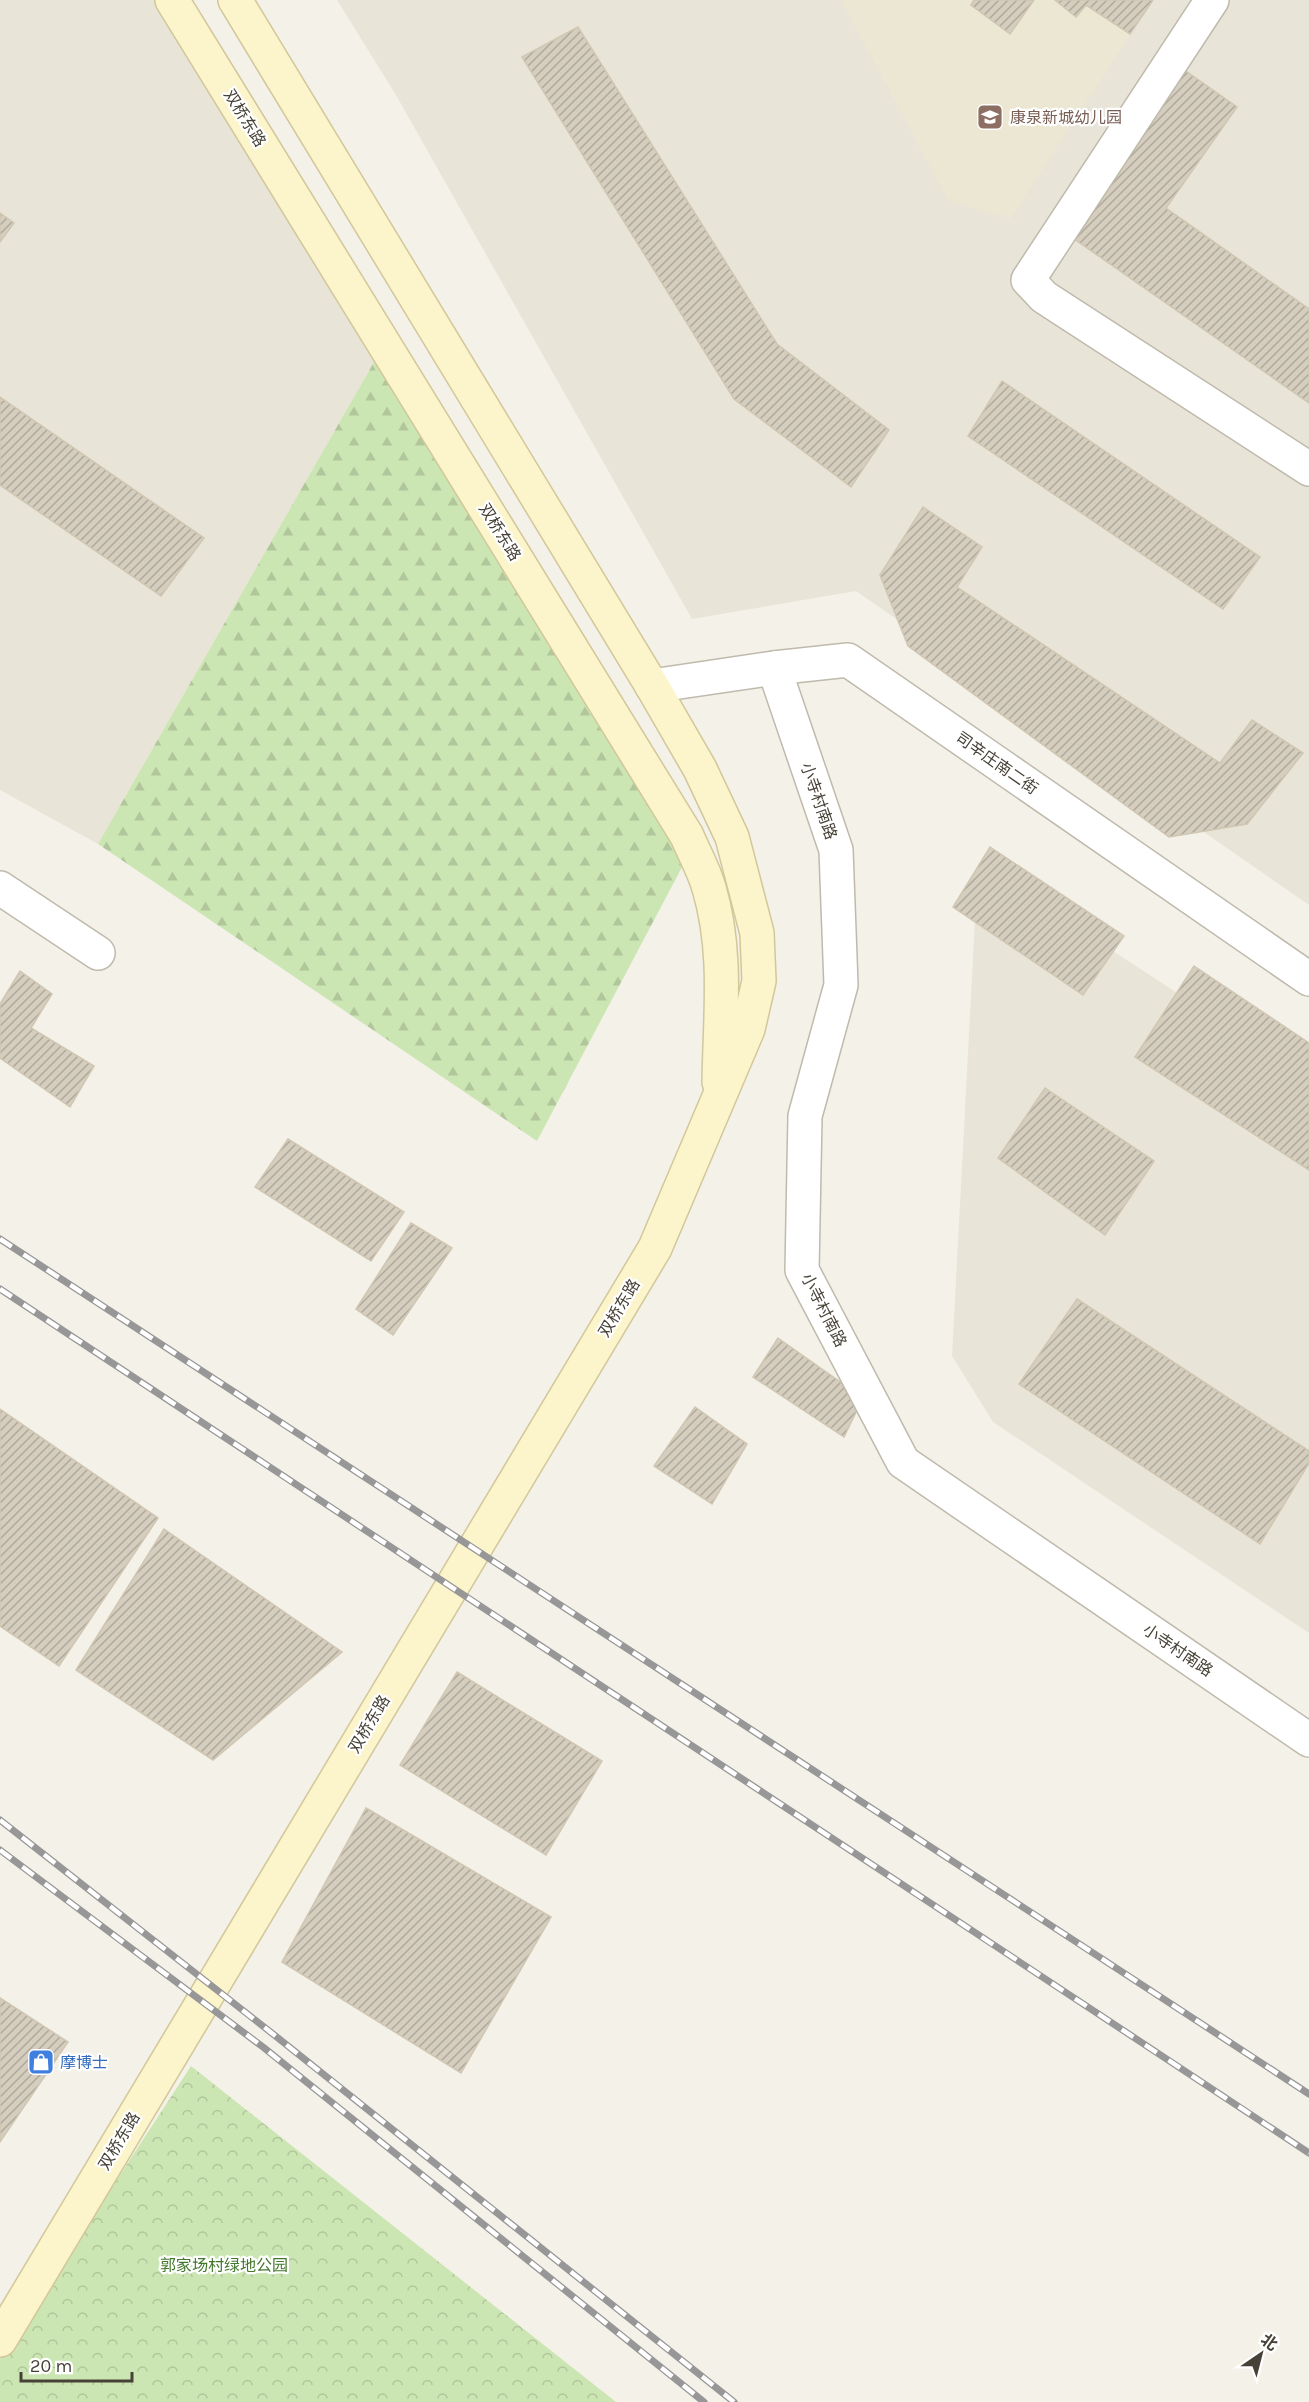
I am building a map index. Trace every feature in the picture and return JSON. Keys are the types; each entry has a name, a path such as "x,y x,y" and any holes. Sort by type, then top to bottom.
{"street":[{"name":"双桥东路","path":"172,0 687,836 709,887 722,954 723,998 719,1099"},
{"name":"双桥东路","path":"0,2340 655,1248 748,1029 759,981 757,933 732,837 700,769 652,686 235,0"},
{"path":"1212,0 1028,280 1044,297 1309,469"},
{"name":"司辛庄南二街","path":"652,686 774,668 848,660 1309,979"},
{"name":"小寺村南路","path":"774,668 836,850 841,985 806,1116 802,1270 903,1462 1309,1740"},
{"path":"0,888 98,952"}],"shaded area":[{"path":"0,0 164,0 386,341 98,844 0,790"},
{"path":"337,0 1309,0 1309,905 856,591 692,619 396,95"},
{"name":"康泉新城幼儿园","path":"841,0 1153,0 1010,219 948,200"},
{"path":"978,863 1309,1079 1309,1633 993,1422 952,1356"}],"green space":[{"path":"386,341 689,854 537,1141 98,844"},
{"name":"郭家场村绿地公园","path":"191,2066 616,2402 0,2402 0,2359"}],"building":[{"path":"974,0 1034,0 1010,34 971,5"},
{"path":"1055,0 1153,0 1130,34 1086,5 1076,17"},
{"path":"578,27 777,344 889,430 851,487 734,399 522,57"},
{"path":"1183,69 1237,107 1166,208 1309,309 1309,403 1070,236"},
{"path":"0,213 14,223 0,242"},
{"path":"1002,381 1260,557 1223,609 968,436"},
{"path":"0,397 204,538 161,596 0,485"},
{"path":"923,507 982,547 957,587 1220,763 1252,720 1303,753 1247,824 1169,837 908,646 880,575"},
{"path":"990,847 1124,936 1083,995 953,907"},
{"path":"1194,966 1309,1043 1309,1170 1135,1057"},
{"path":"20,971 52,994 31,1028 94,1066 70,1107 0,1058 0,1004"},
{"path":"1045,1088 1154,1161 1105,1235 998,1158"},
{"path":"288,1139 404,1212 371,1261 255,1187"},
{"path":"411,1223 452,1248 393,1335 356,1309"},
{"path":"1077,1299 1309,1451 1309,1463 1260,1544 1019,1384"},
{"path":"778,1338 863,1398 844,1437 753,1377"},
{"path":"695,1407 747,1444 712,1504 654,1466"},
{"path":"0,1409 158,1518 59,1666 0,1626"},
{"path":"164,1529 342,1652 213,1760 76,1670"},
{"path":"457,1672 602,1761 546,1855 400,1765"},
{"path":"366,1808 551,1917 461,2073 282,1962"},
{"path":"0,1998 68,2042 0,2142"}],"railway":[{"path":"0,1239 1309,2094"},
{"path":"0,1289 1309,2153"},
{"path":"0,1820 273,2034 734,2402"},
{"path":"0,1850 263,2047 704,2402"}],"place":[{"name":"康泉新城幼儿园","path":"990,117"},
{"name":"摩博士","path":"41,2062"}]}
